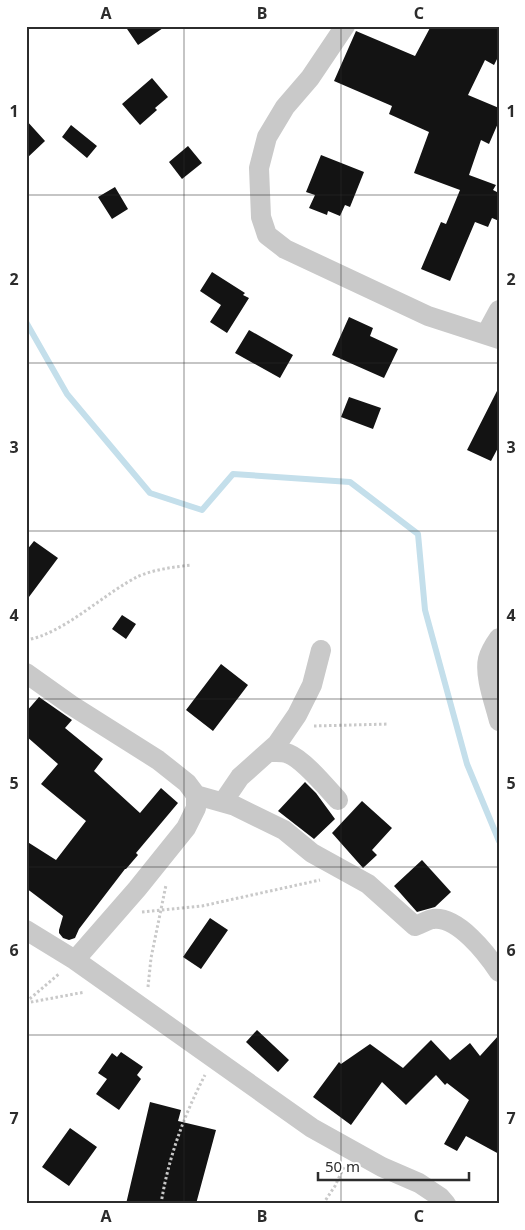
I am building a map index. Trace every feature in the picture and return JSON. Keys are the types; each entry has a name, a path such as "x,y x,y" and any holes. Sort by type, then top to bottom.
{"street":[{"path":"345,26 310,78 285,107 267,137 259,168 261,217 267,236 285,249 428,316 492,337 499,310"},
{"path":"499,638 487,660 487,674 499,721"},
{"path":"223,802 240,777 270,752 287,731 312,685 321,650"},
{"path":"26,673 71,705 158,760 187,783 196,795 235,806 284,830 312,853 368,884 414,926 437,919 443,920 461,930 482,950 499,972"},
{"path":"270,752 284,752 295,758 322,782 338,800"},
{"path":"75,960 168,852 192,818 196,808 196,795"},
{"path":"26,930 110,984 312,1128 350,1150 419,1183 440,1197 446,1204"}],"path":[{"path":"26,640 37,638 54,629 138,577 164,569 192,565"},
{"path":"287,731 322,725 389,724"},
{"path":"146,1010 152,958 166,885 168,852"},
{"path":"161,911 202,906 271,892 347,872"},
{"path":"26,1003 75,960"},
{"path":"26,1003 76,995 110,984"},
{"path":"161,1204 165,1179 181,1130 192,1100 214,1058"},
{"path":"323,1204 335,1186 350,1150"}],"building":[{"path":"125,26 166,26 138,45"},
{"path":"431,26 499,26 499,55 494,65 485,60 468,95 499,108 499,121 489,144 481,140 469,175 496,185 493,190 499,193 499,221 492,218 488,227 475,222 450,281 421,269 441,222 446,224 460,190 414,173 429,132 389,114 392,106 334,81 356,31 415,56"},
{"path":"152,78 168,97 140,125 122,104"},
{"path":"26,120 45,141 26,159"},
{"path":"71,125 97,146 87,158 62,137"},
{"path":"188,146 202,163 182,179 169,162"},
{"path":"321,155 364,172 350,207 345,205 340,216 328,211 327,215 309,208 315,195 306,192"},
{"path":"115,187 128,209 112,219 98,197"},
{"path":"212,272 245,293 243,295 249,298 227,333 210,322 221,305 200,291"},
{"path":"349,317 373,328 370,336 398,349 384,378 332,355"},
{"path":"249,330 293,355 280,378 235,353"},
{"path":"499,387 499,446 491,461 467,450"},
{"path":"349,397 381,408 373,429 341,417"},
{"path":"34,541 58,558 26,601 26,551"},
{"path":"122,615 136,624 126,639 112,629"},
{"path":"221,664 248,685 213,731 186,710"},
{"path":"39,697 72,720 65,728 103,759 94,771 140,813 161,788 178,803 136,853 138,855 79,929 75,938 69,940 63,938 59,933 63,916 26,888 26,841 56,860 86,821 41,784 58,764 26,736 26,712"},
{"path":"305,782 316,793 335,819 314,839 278,811"},
{"path":"362,801 392,828 372,850 377,855 363,868 332,833"},
{"path":"422,860 451,892 435,907 417,912 394,886"},
{"path":"210,918 228,930 201,969 183,957"},
{"path":"257,1030 289,1060 278,1072 246,1042"},
{"path":"499,1035 499,1154 466,1136 457,1151 444,1144 469,1100 447,1083 445,1085 436,1075 406,1105 382,1082 351,1125 313,1097 339,1062 341,1064 370,1044 403,1068 431,1040 450,1060 470,1043 480,1056"},
{"path":"121,1052 143,1067 137,1075 141,1079 119,1110 96,1094 107,1079 98,1073 112,1053 117,1057"},
{"path":"150,1102 181,1110 178,1121 216,1130 196,1204 126,1204"},
{"path":"70,1128 97,1147 69,1186 42,1167"}],"waterway":[{"path":"26,322 67,394 150,493 202,510 233,474 350,482 418,534 425,610 467,764 499,841"}]}
